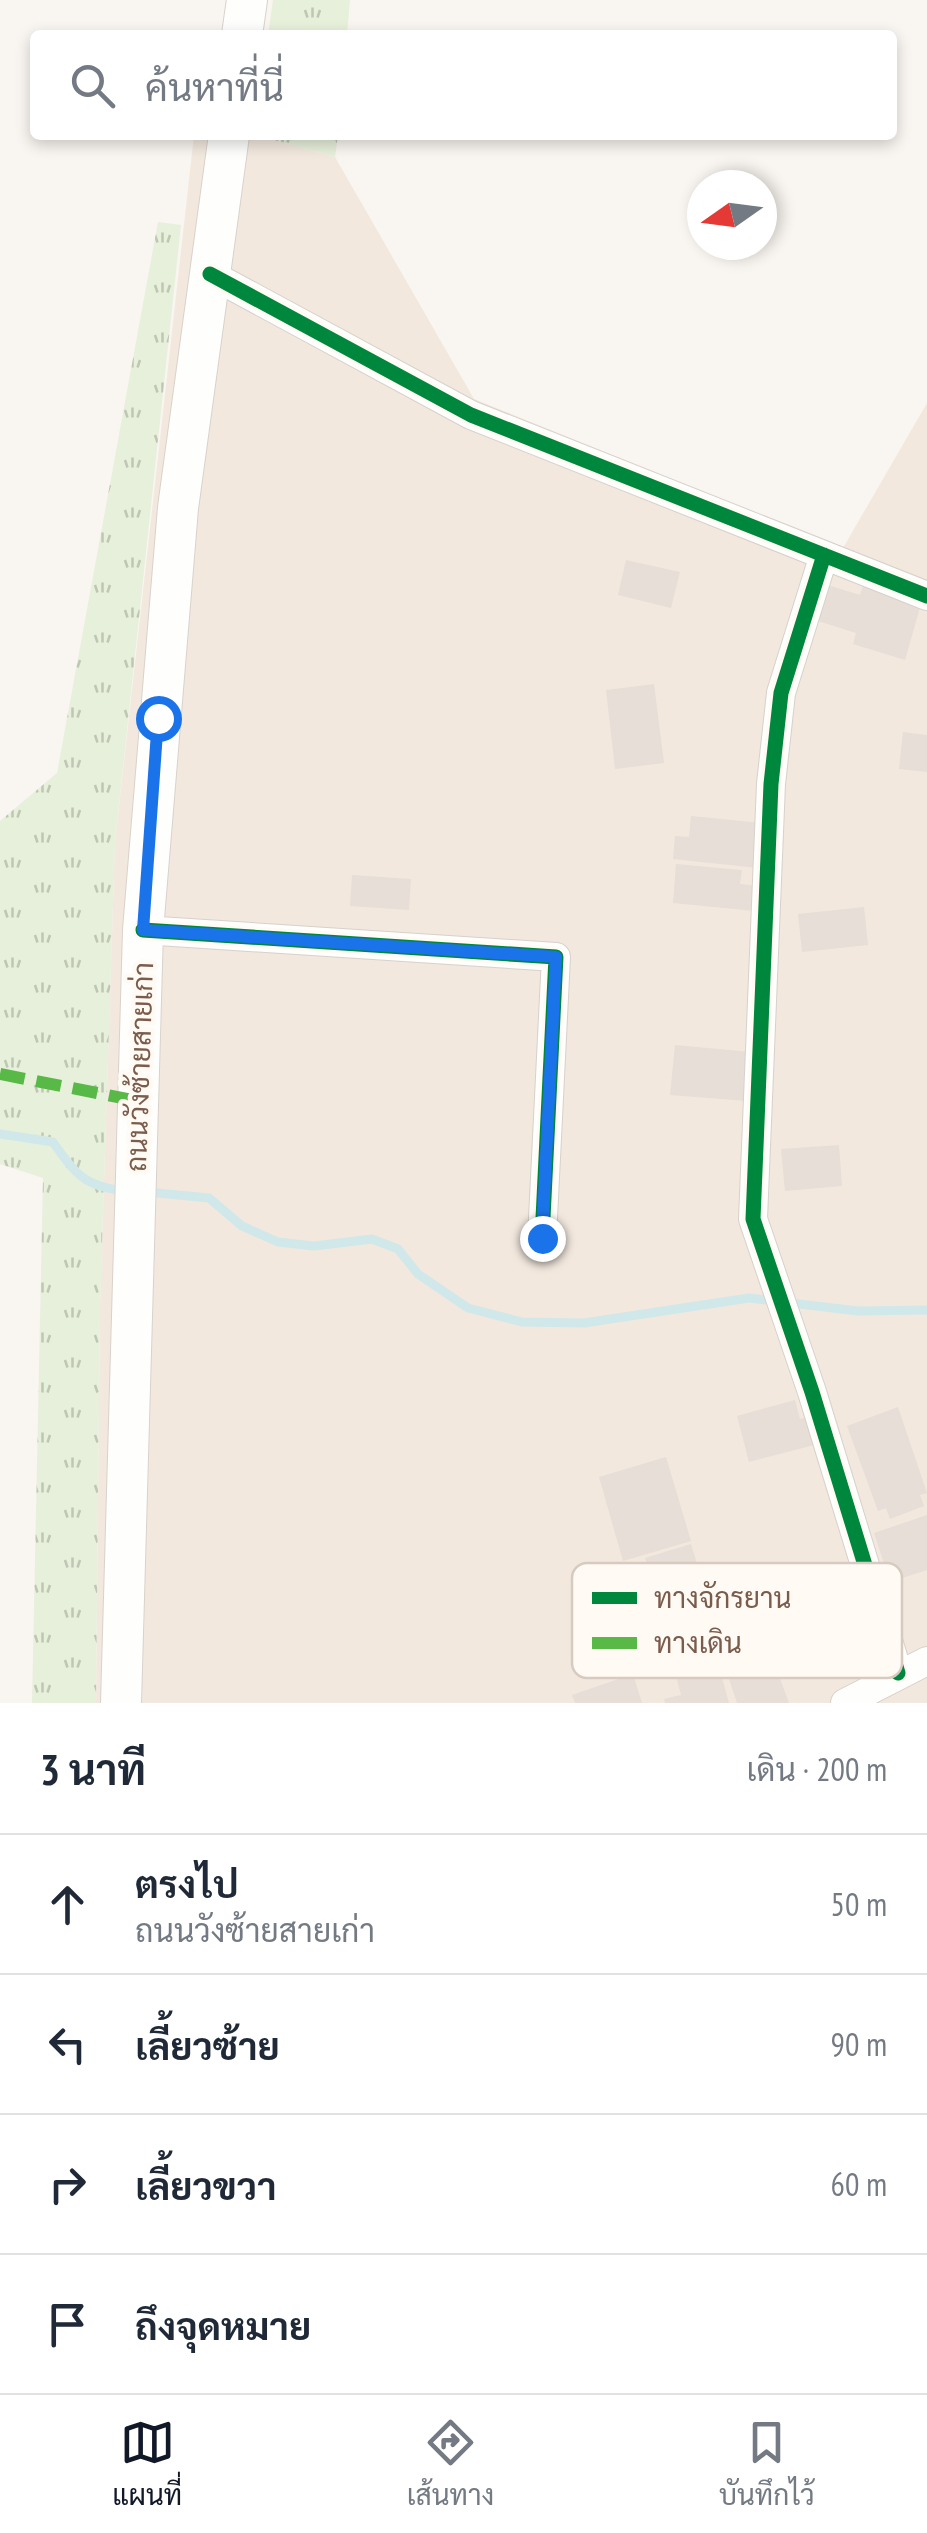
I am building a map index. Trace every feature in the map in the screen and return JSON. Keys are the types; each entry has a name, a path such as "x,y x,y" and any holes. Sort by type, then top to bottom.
{"main road":[{"path":"243,30 247,0"},
{"name":"ถนนวังซ้ายสายเก่า","path":"122,1703 143,930 178,508 228,140"}],"street":[{"path":"210,274 472,415 927,596"},
{"path":"824,555 781,693 771,784 753,1218 863,1563"},
{"path":"143,930 556,957 542,1238"},
{"path":"902,1672 927,1661"},
{"path":"845,1703 891,1678"}],"shaded area":[{"path":"193,140 274,140 335,157 474,399 843,548 927,403 927,1703 96,1703 100,1306 115,842"}],"green space":[{"path":"273,0 350,0 347,30 269,30"},
{"path":"274,140 337,140 335,157"},
{"path":"158,222 181,225 115,842 100,1306 96,1703 32,1703 43,1178 0,1164 0,821 57,773"}],"building":[{"path":"626,560 680,572 671,608 618,595"},
{"path":"828,585 860,595 863,586 921,604 905,660 853,644 856,633 818,621"},
{"path":"654,684 664,763 615,769 606,690"},
{"path":"903,732 927,735 927,772 899,769"},
{"path":"691,816 762,823 758,868 673,859 675,836 689,837"},
{"path":"676,864 742,870 740,884 757,886 755,911 673,903"},
{"path":"352,875 411,879 409,910 350,906"},
{"path":"864,907 868,945 802,952 798,914"},
{"path":"675,1045 751,1052 747,1101 670,1095"},
{"path":"839,1145 842,1186 785,1191 781,1149"},
{"path":"795,1400 800,1419 811,1416 818,1444 749,1462 737,1416"},
{"path":"898,1407 927,1493 920,1495 924,1506 890,1519 886,1508 878,1511 847,1426"},
{"path":"666,1457 691,1541 623,1561 599,1477"},
{"path":"927,1515 927,1570 902,1578 902,1563 884,1563 874,1533"},
{"path":"691,1544 697,1563 646,1563 645,1558"},
{"path":"621,1678 634,1678 642,1703 575,1703 572,1695"},
{"path":"677,1678 722,1678 729,1703 665,1703 664,1699 681,1695"},
{"path":"729,1678 780,1678 789,1703 737,1703"}],"waterway":[{"path":"0,1134 53,1142 83,1177 126,1191"},
{"path":"147,1192 209,1198 242,1226 278,1242 314,1246 372,1239 398,1249 418,1274 468,1308 522,1322 584,1323 749,1298 858,1311 927,1310"}],"marked path":[{"path":"0,1074 138,1101"}],"cycle path":[{"path":"210,274 471,415 927,596"},
{"path":"824,555 781,693 771,784 753,1219 864,1563"},
{"path":"143,930 556,957 542,1238"}],"route":[{"path":"158,718 143,930 556,957 542,1238"}]}
